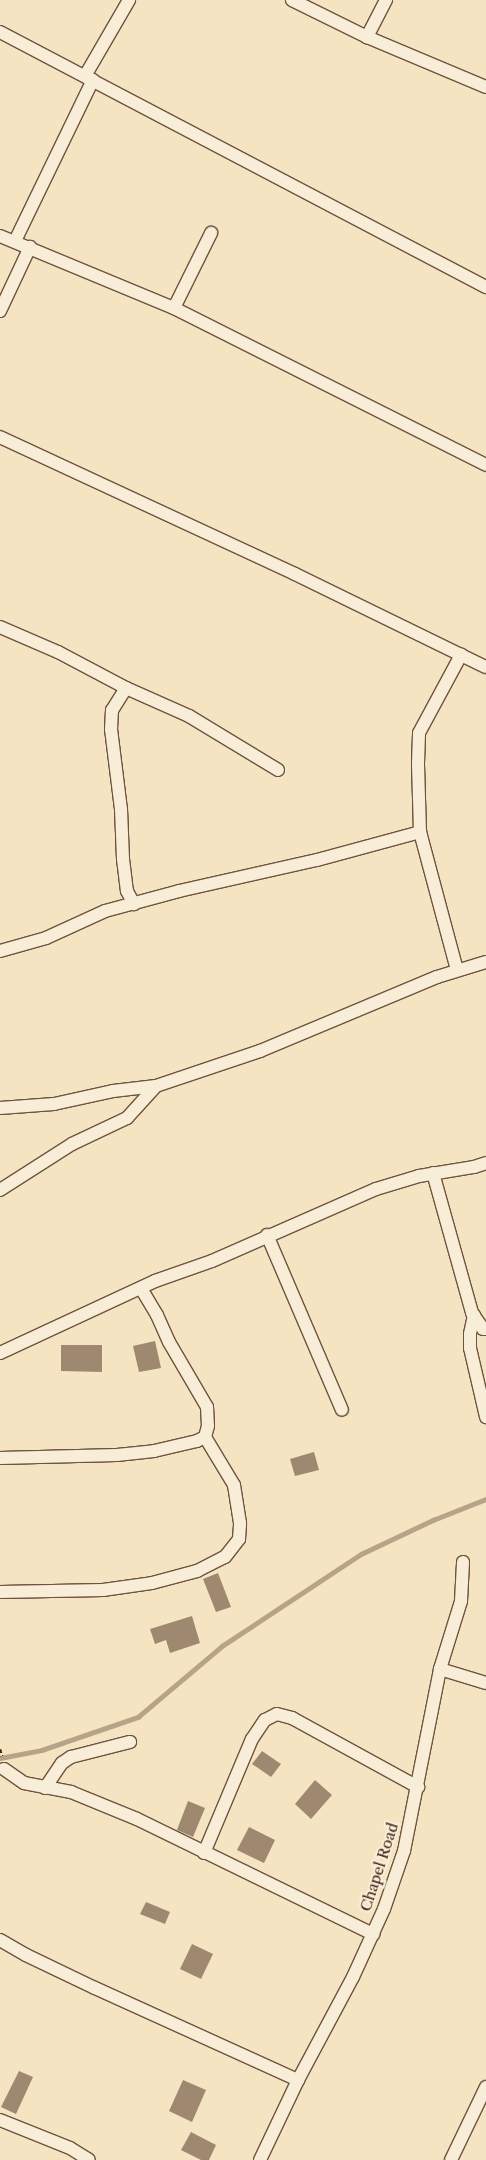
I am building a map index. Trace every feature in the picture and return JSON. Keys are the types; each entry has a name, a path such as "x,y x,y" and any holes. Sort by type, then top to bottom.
{"street":[{"path":"16,242 89,78 129,0"},
{"path":"292,0 367,37 486,87"},
{"path":"367,37 386,0"},
{"path":"0,32 486,287"},
{"path":"174,308 210,233"},
{"path":"0,236 174,308 486,465"},
{"path":"0,311 30,247"},
{"path":"0,437 295,574 486,667"},
{"path":"0,627 58,652 126,688 189,716 278,770"},
{"path":"457,970 420,832 419,733 461,656"},
{"path":"126,688 112,710 111,729 121,808 123,859 127,892 134,904"},
{"path":"0,951 46,938 105,911 221,881 318,860 420,832"},
{"path":"0,1108 54,1104 113,1091 156,1086 260,1051 457,970 486,962"},
{"path":"0,1190 72,1144 127,1118 156,1086"},
{"path":"0,1353 141,1288 212,1261 376,1189 433,1173 474,1167 486,1163"},
{"path":"433,1173 474,1315 483,1329 486,1330"},
{"path":"267,1236 342,1410"},
{"path":"0,1592 103,1590 152,1583 197,1571 225,1556 239,1539 240,1523 234,1485 205,1437 208,1426 207,1407 169,1342 157,1315 141,1288"},
{"path":"474,1315 470,1334 470,1348 486,1417"},
{"path":"0,1458 117,1455 154,1451 197,1441 205,1437"},
{"name":"Chapel Road","path":"260,2160 384,1909 404,1851 418,1788 440,1669 461,1601 463,1562"},
{"path":"440,1669 486,1682"},
{"path":"204,1853 252,1739 265,1720 277,1714 292,1718 418,1788"},
{"path":"45,1788 62,1764 71,1757 130,1742"},
{"path":"4,1769 24,1783 71,1792 137,1819 204,1853 294,1894 372,1934"},
{"path":"0,1940 26,1955 87,1984 298,2080"},
{"path":"451,2160 486,2089"},
{"path":"0,2120 70,2148 89,2160"}],"building":[{"path":"155,1341 161,1368 139,1372 133,1346"},
{"path":"61,1345 102,1345 102,1372 61,1371"},
{"path":"314,1452 319,1470 295,1476 290,1459"},
{"path":"218,1573 231,1607 216,1612 203,1579"},
{"path":"192,1616 200,1643 170,1653 166,1640 155,1644 150,1629"},
{"path":"262,1751 281,1764 271,1777 252,1764"},
{"path":"315,1780 332,1795 311,1819 295,1804"},
{"path":"188,1801 205,1808 193,1837 177,1830"},
{"path":"249,1827 275,1840 264,1863 237,1850"},
{"path":"146,1902 170,1912 165,1924 140,1914"},
{"path":"192,1944 213,1954 201,1979 180,1969"},
{"path":"19,2071 33,2077 16,2114 1,2107"},
{"path":"183,2080 206,2090 192,2122 169,2111"},
{"path":"191,2132 216,2145 209,2160 201,2160 181,2150"}],"waterway":[{"path":"0,1758 42,1750 138,1717 222,1646 361,1554 433,1520 486,1499"}]}
